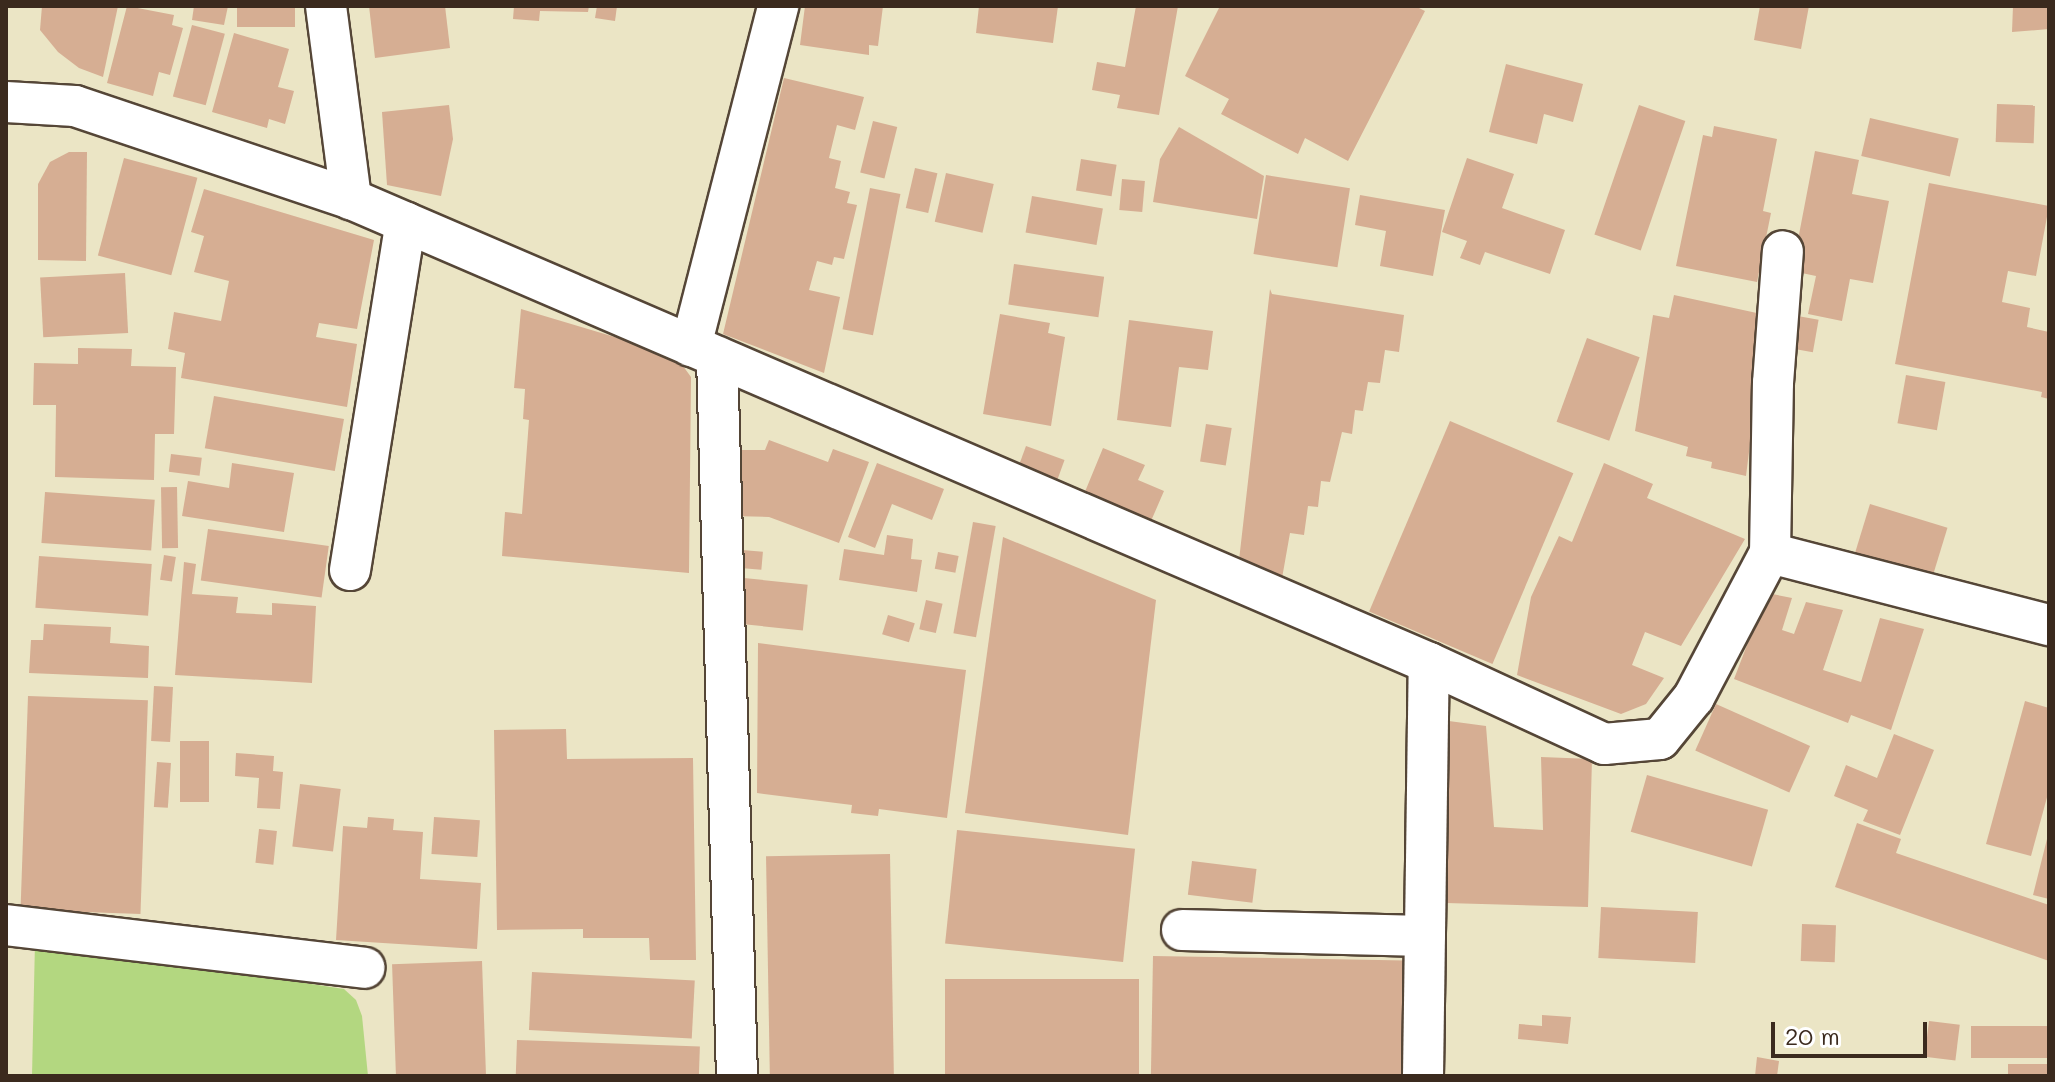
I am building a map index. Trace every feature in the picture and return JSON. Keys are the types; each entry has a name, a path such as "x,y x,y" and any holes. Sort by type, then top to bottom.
{"street":[{"path":"326,6 351,199"},
{"path":"737,1076 704,351 778,6"},
{"path":"6,102 75,106 351,199 1429,663 1604,744 1660,739 1694,697 1770,553 1783,251"},
{"path":"350,570 406,222"},
{"path":"1770,553 2049,625"},
{"path":"1423,1076 1429,663"},
{"path":"6,925 364,968"},
{"path":"1182,930 1425,936"}],"green space":[{"path":"35,942 344,989 356,1000 362,1016 368,1076 32,1076"}],"building":[{"path":"42,6 118,6 103,77 79,68 58,52 40,30"},
{"path":"127,6 174,15 172,25 183,28 170,75 159,72 153,96 107,83"},
{"path":"194,6 228,6 224,25 192,20"},
{"path":"237,6 295,6 295,27 237,27"},
{"path":"369,6 445,6 450,48 375,58"},
{"path":"514,6 589,6 588,12 540,11 539,21 513,19"},
{"path":"597,6 617,6 615,21 595,18"},
{"path":"805,6 883,6 878,46 869,45 869,55 800,45"},
{"path":"979,6 1058,6 1053,43 976,33"},
{"path":"1136,6 1178,6 1159,115 1117,108 1120,95 1092,90 1097,62 1125,67"},
{"path":"1220,6 1415,6 1425,11 1348,161 1305,138 1298,154 1221,114 1229,99 1185,76"},
{"path":"1760,6 1809,6 1801,49 1754,40"},
{"path":"2013,6 2049,6 2049,29 2012,32"},
{"path":"192,25 225,34 206,105 173,96"},
{"path":"234,33 289,49 278,87 294,91 285,124 269,119 267,128 212,112"},
{"path":"1506,64 1583,84 1573,122 1544,114 1537,144 1489,132"},
{"path":"784,78 864,97 855,130 837,125 829,158 841,161 835,188 850,192 847,203 857,205 844,259 834,257 832,265 817,261 809,290 840,297 824,373 723,334"},
{"path":"1997,104 2035,105 2034,143 1996,142"},
{"path":"449,105 453,139 441,196 387,185 382,112"},
{"path":"1639,105 1685,121 1641,250 1594,235"},
{"path":"1870,118 1959,138 1950,176 1861,156"},
{"path":"873,121 897,127 884,178 860,172"},
{"path":"1714,126 1777,139 1763,211 1771,213 1757,282 1676,266 1703,135 1712,137"},
{"path":"1179,127 1264,176 1257,219 1153,202 1160,159"},
{"path":"1815,151 1859,160 1852,194 1889,201 1873,283 1850,279 1842,321 1808,314 1816,276 1792,271"},
{"path":"69,152 87,152 86,261 38,260 38,184 50,162"},
{"path":"124,158 197,178 171,275 98,256"},
{"path":"1467,158 1514,174 1502,208 1565,230 1550,274 1485,252 1480,265 1460,258 1467,241 1442,232"},
{"path":"1081,159 1117,165 1112,196 1076,191"},
{"path":"915,168 937,173 928,213 906,208"},
{"path":"946,173 994,184 982,233 935,222"},
{"path":"1266,175 1350,188 1337,267 1253,254"},
{"path":"1122,179 1145,181 1142,212 1119,210"},
{"path":"1929,183 2049,206 2036,276 2008,271 2002,302 2030,308 2027,327 2049,332 2049,399 2041,397 2042,392 1895,364"},
{"path":"870,188 900,194 873,335 843,329"},
{"path":"204,189 374,240 357,329 319,323 316,337 357,344 347,407 181,378 185,353 168,349 174,312 221,321 229,281 194,272 204,236 191,232"},
{"path":"1360,195 1445,210 1433,276 1380,266 1386,231 1355,225"},
{"path":"1032,196 1103,209 1096,245 1026,232"},
{"path":"1014,264 1104,277 1098,317 1008,305"},
{"path":"125,273 128,333 43,337 40,277"},
{"path":"1270,289 1272,294 1404,315 1399,352 1385,350 1380,383 1368,382 1363,411 1355,410 1352,434 1342,432 1330,482 1321,481 1318,507 1308,506 1304,535 1290,533 1281,584 1238,569"},
{"path":"1674,295 1766,315 1746,476 1711,468 1712,462 1686,456 1688,447 1635,431 1653,315 1669,318"},
{"path":"521,309 675,355 691,377 689,573 502,556 505,512 522,514 529,420 523,419 525,389 514,388"},
{"path":"1000,314 1050,323 1048,333 1065,337 1051,426 983,414"},
{"path":"1792,315 1819,320 1813,352 1786,347"},
{"path":"1129,320 1213,331 1208,370 1179,367 1171,427 1117,420"},
{"path":"1587,338 1640,357 1609,441 1557,422"},
{"path":"78,348 132,349 131,366 176,367 174,434 155,434 154,480 55,477 56,405 33,405 34,363 78,364"},
{"path":"1906,375 1945,382 1937,430 1897,423"},
{"path":"214,396 344,419 335,471 205,448"},
{"path":"1450,421 1573,473 1492,664 1369,612"},
{"path":"1206,424 1232,428 1226,466 1200,462"},
{"path":"769,440 828,462 833,449 869,462 839,543 769,517 731,516 733,450 765,450"},
{"path":"1026,446 1065,460 1057,482 1018,468"},
{"path":"1103,448 1145,465 1138,480 1164,491 1148,528 1082,499"},
{"path":"171,454 202,458 200,476 169,472"},
{"path":"232,463 294,473 284,532 182,516 188,481 229,488"},
{"path":"877,463 944,489 932,520 892,504 875,548 848,537"},
{"path":"1604,463 1653,484 1647,498 1745,539 1681,646 1645,632 1632,665 1664,678 1646,704 1621,714 1517,675 1531,597 1559,536 1572,542"},
{"path":"161,487 177,487 178,548 162,548"},
{"path":"45,492 155,500 151,551 41,543"},
{"path":"1870,504 1947,528 1932,577 1855,554"},
{"path":"973,522 996,526 976,637 953,633"},
{"path":"208,529 329,546 322,597 201,580"},
{"path":"887,535 913,539 911,559 922,560 917,592 839,580 844,549 884,555"},
{"path":"1003,537 1156,600 1128,835 965,813"},
{"path":"742,550 763,552 761,570 740,568"},
{"path":"938,552 959,556 955,573 935,569"},
{"path":"164,555 176,557 172,582 160,580"},
{"path":"39,556 152,564 148,616 35,608"},
{"path":"184,562 196,564 192,594 238,597 236,613 272,615 272,603 316,606 312,683 175,675"},
{"path":"744,578 808,585 803,630 739,624"},
{"path":"1767,593 1792,598 1782,630 1794,634 1806,602 1843,610 1823,670 1861,682 1880,618 1924,629 1891,730 1851,715 1848,723 1734,679"},
{"path":"926,600 943,604 936,633 919,629"},
{"path":"888,615 915,623 909,642 882,634"},
{"path":"44,624 111,627 110,643 149,646 148,678 29,673 31,640 43,640"},
{"path":"758,643 966,670 947,818 879,809 878,816 851,813 852,805 757,793"},
{"path":"154,686 173,687 170,742 151,741"},
{"path":"28,696 148,700 140,914 21,910"},
{"path":"2025,701 2049,708 2049,790 2031,856 1986,844"},
{"path":"1716,704 1810,746 1789,792 1695,751"},
{"path":"1434,719 1486,726 1494,827 1543,830 1541,757 1592,759 1588,907 1446,903"},
{"path":"566,729 567,759 693,758 696,960 650,960 649,938 583,938 583,929 497,930 494,730"},
{"path":"1894,734 1934,750 1900,835 1863,821 1868,810 1834,796 1846,765 1877,778"},
{"path":"180,741 209,741 209,802 180,802"},
{"path":"236,753 274,756 273,771 283,772 280,809 257,808 259,778 235,776"},
{"path":"157,762 171,763 168,808 154,807"},
{"path":"1647,775 1768,810 1752,866 1631,832"},
{"path":"300,784 341,789 333,852 292,847"},
{"path":"368,817 394,819 393,830 423,832 420,879 481,883 477,949 336,940 343,826 367,828"},
{"path":"434,817 480,820 477,857 431,854"},
{"path":"1857,823 1901,839 1896,853 2049,905 2049,961 1835,887"},
{"path":"259,829 277,831 273,865 255,863"},
{"path":"957,830 1135,849 1123,962 945,943"},
{"path":"2049,831 2049,899 2033,895"},
{"path":"890,854 894,1076 770,1076 766,856"},
{"path":"1192,861 1257,869 1252,903 1188,895"},
{"path":"1601,907 1698,912 1695,963 1598,958"},
{"path":"1802,924 1836,925 1835,962 1801,961"},
{"path":"1153,956 1405,960 1403,1076 1151,1076"},
{"path":"482,961 486,1076 396,1076 392,964"},
{"path":"532,972 695,981 692,1038 529,1030"},
{"path":"945,979 1139,979 1139,1076 945,1076"},
{"path":"1542,1015 1571,1017 1568,1044 1518,1039 1519,1024 1542,1026"},
{"path":"1929,1021 1960,1025 1955,1061 1925,1057"},
{"path":"1971,1026 2049,1026 2049,1058 1971,1058"},
{"path":"517,1040 700,1046 699,1076 516,1076"},
{"path":"1757,1057 1779,1061 1777,1076 1755,1076"},
{"path":"2008,1064 2049,1064 2049,1076 2008,1076"}]}
